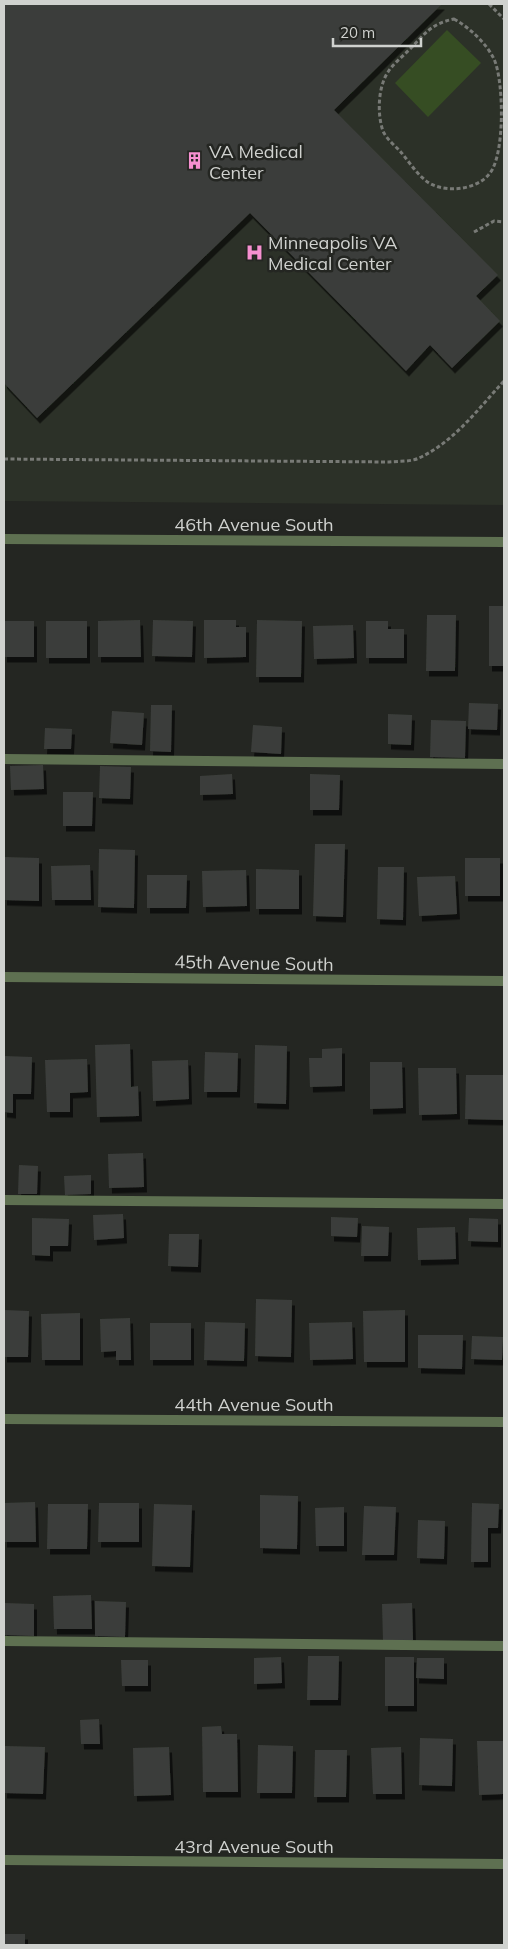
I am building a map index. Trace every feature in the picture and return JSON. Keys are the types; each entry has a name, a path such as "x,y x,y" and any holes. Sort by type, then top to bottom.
{"street":[{"name":"46th Avenue South","path":"4,539 504,542"},
{"path":"4,759 504,764"},
{"name":"45th Avenue South","path":"4,976 504,981"},
{"path":"4,1200 504,1204"},
{"name":"44th Avenue South","path":"4,1418 504,1422"},
{"path":"4,1641 504,1646"},
{"name":"43rd Avenue South","path":"4,1860 504,1864"}],"path":[{"path":"489,4 504,19"},
{"path":"454,19 462,24 484,44 494,59 500,76 500,147 498,159 490,174 472,186 455,189 437,186 426,181 384,133 379,117 381,90 388,72 435,24 454,19"},
{"path":"474,232 494,222 504,222"},
{"path":"4,459 389,462 418,459 458,431 504,381"}],"shaded area":[{"name":"Minneapolis VA Medical Center","path":"4,4 504,4 504,505 4,501"}],"green space":[{"path":"447,30 481,63 428,117 395,83"}],"building":[{"name":"VA Medical Center","path":"4,4 442,4 334,110 498,275 476,296 500,321 452,368 430,345 406,371 250,213 37,418 4,383"},
{"path":"489,606 504,606 504,666 489,666"},
{"path":"427,615 456,615 455,671 426,671"},
{"path":"140,620 141,657 98,657 98,621"},
{"path":"153,620 193,621 192,657 152,656"},
{"path":"204,620 236,620 236,627 246,627 246,657 204,658"},
{"path":"257,620 302,621 301,677 256,677"},
{"path":"4,621 34,621 34,657 4,657"},
{"path":"46,621 87,621 87,658 46,658"},
{"path":"366,621 388,621 388,629 404,629 404,658 366,658"},
{"path":"353,625 354,658 314,659 313,626"},
{"path":"469,703 498,704 497,730 468,729"},
{"path":"151,705 172,705 171,752 150,751"},
{"path":"112,711 144,713 142,745 110,743"},
{"path":"388,714 412,715 411,745 388,744"},
{"path":"431,720 466,721 465,758 430,757"},
{"path":"253,725 282,727 281,754 251,752"},
{"path":"45,728 72,729 71,749 44,749"},
{"path":"43,765 44,789 11,790 10,766"},
{"path":"100,766 131,767 130,799 99,798"},
{"path":"232,774 233,794 200,795 200,776"},
{"path":"310,774 340,775 339,810 310,810"},
{"path":"63,792 93,792 92,826 63,826"},
{"path":"315,844 345,844 343,917 313,916"},
{"path":"99,849 135,850 134,908 98,907"},
{"path":"4,857 39,858 39,901 4,900"},
{"path":"465,858 500,858 500,896 465,896"},
{"path":"90,865 91,900 52,900 51,866"},
{"path":"378,867 404,867 403,920 377,919"},
{"path":"256,869 299,870 299,909 256,909"},
{"path":"246,870 247,906 203,907 202,871"},
{"path":"147,875 187,875 186,908 147,908"},
{"path":"455,876 457,914 419,916 417,877"},
{"path":"130,1044 131,1087 138,1086 139,1116 97,1117 95,1045"},
{"path":"255,1045 287,1046 286,1104 254,1103"},
{"path":"342,1048 342,1086 310,1087 309,1058 322,1058 322,1049"},
{"path":"205,1052 238,1053 237,1092 204,1092"},
{"path":"4,1056 32,1057 31,1094 13,1094 13,1113 4,1112"},
{"path":"87,1059 88,1092 70,1093 70,1112 47,1112 45,1060"},
{"path":"188,1060 189,1099 153,1101 152,1061"},
{"path":"370,1062 402,1062 403,1108 370,1109"},
{"path":"418,1068 456,1068 457,1114 419,1115"},
{"path":"466,1075 504,1075 504,1120 465,1119"},
{"path":"143,1153 144,1187 109,1188 108,1154"},
{"path":"19,1165 38,1166 37,1194 18,1194"},
{"path":"91,1175 91,1194 65,1195 64,1176"},
{"path":"123,1214 124,1238 94,1240 93,1215"},
{"path":"331,1217 358,1218 357,1237 331,1236"},
{"path":"32,1218 69,1219 68,1246 50,1246 50,1256 32,1255"},
{"path":"469,1218 498,1219 498,1242 468,1241"},
{"path":"362,1226 389,1227 388,1256 361,1256"},
{"path":"455,1227 456,1259 418,1260 417,1228"},
{"path":"169,1234 199,1234 198,1267 168,1266"},
{"path":"256,1299 292,1300 291,1357 255,1356"},
{"path":"4,1310 29,1311 28,1357 4,1357"},
{"path":"405,1310 405,1362 364,1362 363,1311"},
{"path":"80,1313 80,1360 42,1360 41,1314"},
{"path":"130,1318 131,1360 116,1360 116,1351 101,1352 100,1319"},
{"path":"205,1322 245,1323 244,1361 204,1360"},
{"path":"352,1322 353,1359 310,1360 309,1323"},
{"path":"150,1323 191,1323 191,1360 150,1360"},
{"path":"418,1335 463,1335 462,1369 418,1368"},
{"path":"472,1336 503,1337 502,1360 471,1359"},
{"path":"260,1495 298,1496 297,1549 260,1548"},
{"path":"35,1502 36,1542 4,1542 4,1503"},
{"path":"99,1503 139,1503 139,1542 98,1542"},
{"path":"472,1503 499,1504 498,1528 488,1528 488,1562 471,1562"},
{"path":"48,1504 88,1504 87,1549 47,1549"},
{"path":"154,1504 192,1505 190,1567 152,1566"},
{"path":"364,1506 396,1507 394,1555 362,1555"},
{"path":"344,1507 344,1546 316,1546 315,1508"},
{"path":"418,1520 445,1521 444,1559 417,1558"},
{"path":"91,1595 92,1629 54,1629 53,1596"},
{"path":"95,1601 126,1602 125,1637 95,1636"},
{"path":"4,1603 34,1604 34,1636 4,1635"},
{"path":"412,1603 413,1640 383,1641 382,1604"},
{"path":"308,1656 339,1656 338,1700 307,1700"},
{"path":"281,1657 282,1683 254,1684 254,1658"},
{"path":"385,1657 414,1657 414,1706 385,1706"},
{"path":"417,1658 444,1658 444,1679 416,1678"},
{"path":"121,1660 148,1660 148,1686 122,1686"},
{"path":"99,1719 100,1744 81,1744 80,1720"},
{"path":"221,1726 222,1734 237,1734 238,1792 203,1792 202,1727"},
{"path":"420,1738 453,1739 452,1786 419,1785"},
{"path":"477,1741 504,1741 504,1794 479,1795"},
{"path":"258,1745 293,1746 292,1793 257,1793"},
{"path":"5,1746 45,1747 43,1794 4,1793"},
{"path":"169,1747 171,1795 134,1796 133,1748"},
{"path":"401,1747 402,1794 373,1794 371,1748"},
{"path":"315,1750 347,1750 346,1797 314,1797"},
{"path":"4,1934 25,1934 25,1945 4,1945"}],"place":[{"name":"VA Medical Center","path":"195,161"},
{"name":"Minneapolis VA Medical Center","path":"254,252"}]}
